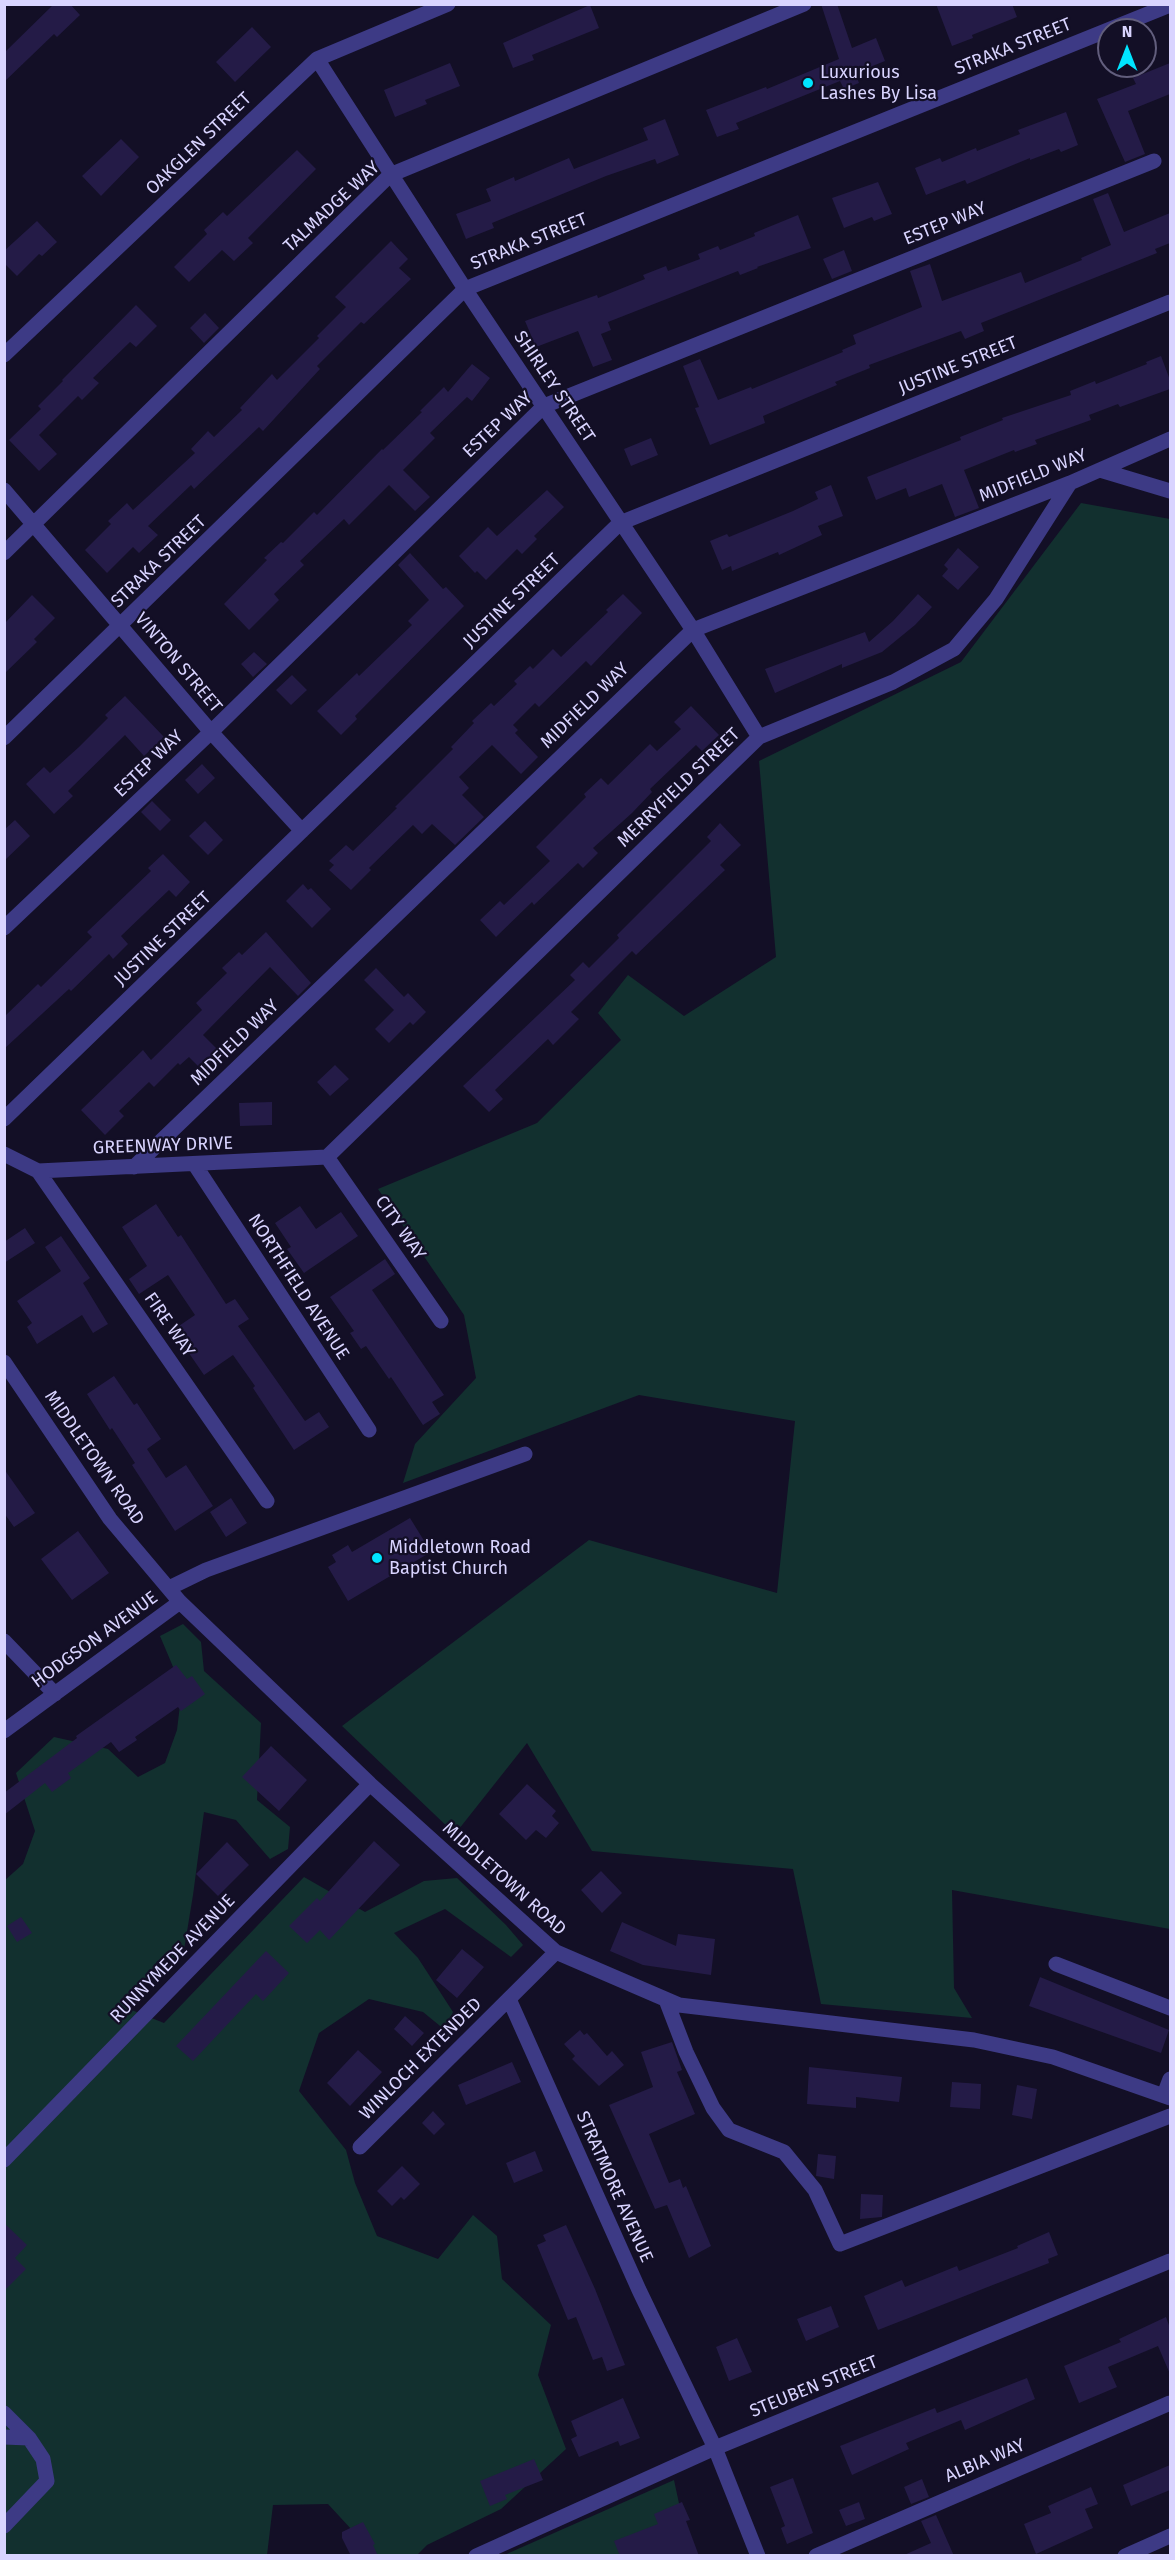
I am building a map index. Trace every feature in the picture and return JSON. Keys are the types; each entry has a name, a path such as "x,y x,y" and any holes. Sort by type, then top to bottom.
{"street":[{"name":"OAKGLEN STREET","path":"4,356 317,59 448,4"},
{"name":"TALMADGE WAY","path":"4,553 390,175 804,4"},
{"name":"STRAKA STREET","path":"4,738 465,289 1170,5"},
{"name":"SHIRLEY STREET","path":"317,59 465,289 693,630 759,737"},
{"name":"ESTEP WAY","path":"4,928 211,732 544,406 1154,161"},
{"name":"JUSTINE STREET","path":"6,1113 620,523 1170,302"},
{"name":"MIDFIELD WAY","path":"134,1167 693,630 1070,483 1170,439"},
{"path":"1100,470 1170,492"},
{"name":"MERRYFIELD STREET","path":"327,1157 759,737 893,682 954,649 996,599 1070,483"},
{"name":"VINTON STREET","path":"4,490 211,732 302,831"},
{"name":"GREENWAY DRIVE","path":"4,1154 38,1171 327,1157"},
{"name":"CITY WAY","path":"327,1157 441,1321"},
{"name":"NORTHFIELD AVENUE","path":"195,1165 369,1430"},
{"name":"FIRE WAY","path":"38,1171 267,1501"},
{"name":"MIDDLETOWN ROAD","path":"4,1362 110,1519 180,1602 370,1784 556,1952 679,2005 974,2040 1053,2057 1167,2096"},
{"path":"169,1588 206,1570 525,1454"},
{"name":"HODGSON AVENUE","path":"4,1731 180,1602"},
{"path":"4,1641 55,1694"},
{"name":"RUNNYMEDE AVENUE","path":"4,2160 370,1784"},
{"path":"509,1999 556,1952"},
{"path":"1056,1964 1170,2008"},
{"name":"WINLOCH EXTENDED","path":"360,2147 509,1999"},
{"name":"STRATMORE AVENUE","path":"509,1999 639,2290 715,2448 758,2556"},
{"path":"666,2000 686,2052 713,2108 729,2130 784,2152 815,2190 840,2244 1170,2116"},
{"path":"1167,2096 1170,2079"},
{"name":"STEUBEN STREET","path":"476,2556 715,2448 1170,2261"},
{"name":"ALBIA WAY","path":"816,2556 1170,2403"},
{"path":"4,2413 29,2438 43,2459 47,2481 4,2526"},
{"path":"4,2437 29,2438"},
{"path":"1125,2556 1170,2536"}],"green space":[{"path":"1081,503 1170,519 1170,1929 952,1890 954,1988 972,2018 821,2004 793,1869 592,1851 527,1743 455,1834 342,1726 589,1540 777,1593 795,1421 639,1395 403,1483 415,1444 476,1378 464,1315 378,1189 537,1123 621,1040 598,1013 628,975 684,1016 776,957 759,761 961,662"},
{"path":"183,1624 201,1642 204,1671 261,1723 257,1800 290,1827 288,1849 270,1859 236,1820 204,1812 183,1956 157,1961 129,2009 164,2023 304,1877 365,1912 424,1881 457,1878 506,1925 523,1945 511,1957 445,1909 394,1933 418,1958 453,2012 445,2030 423,2012 369,1999 319,2033 299,2091 346,2150 355,2183 377,2236 438,2259 473,2215 497,2236 502,2279 551,2325 538,2375 566,2449 501,2509 427,2545 417,2555 375,2555 328,2504 273,2505 267,2555 5,2555 4,1881 23,1864 35,1831 16,1773 54,1737 108,1749 138,1777 165,1763 177,1730 182,1688 160,1636"},
{"path":"674,2480 690,2555 502,2556"}],"building":[{"path":"54,4 70,4 80,15 57,37 54,34 4,82 4,53"},
{"path":"821,4 837,4 852,48 876,38 885,61 855,73 859,83 844,89 840,81 736,123 739,129 717,137 706,110 766,87 767,89 839,59"},
{"path":"936,4 1012,4 1017,17 972,35 973,38 952,46"},
{"path":"590,5 599,28 532,55 534,60 513,68 503,43"},
{"path":"252,27 271,47 235,82 216,62"},
{"path":"450,63 460,86 425,100 427,104 395,117 384,90"},
{"path":"1170,63 1170,94 1128,111 1145,154 1125,162 1097,99 1136,84 1133,78 1157,78 1157,68"},
{"path":"1066,112 1078,145 1061,152 1059,149 1030,160 1030,158 967,184 965,180 926,195 915,168 940,158 942,162 976,148 977,151 1020,134 1018,130"},
{"path":"665,119 679,155 657,164 655,159 606,176 492,223 494,228 466,239 456,214 491,201 486,189 514,177 515,181 569,158 574,169 648,140 643,128"},
{"path":"121,139 139,157 101,196 82,176"},
{"path":"297,150 316,169 248,238 253,243 234,261 222,250 189,282 174,267 207,234 204,230 223,212 227,216"},
{"path":"878,182 892,214 874,221 872,217 844,228 832,198"},
{"path":"1108,193 1124,232 1170,213 1170,243 1155,249 1157,253 981,323 984,331 965,339 961,331 869,365 870,368 835,382 837,385 763,416 765,423 710,445 695,408 699,407 683,366 700,359 718,400 751,387 752,389 843,352 842,350 856,344 853,335 922,307 910,271 930,264 942,301 1021,272 1025,283 1082,260 1081,258 1111,245 1093,199"},
{"path":"798,215 811,248 740,275 738,271 608,322 611,330 601,334 612,360 593,367 578,331 536,347 525,321 597,295 598,298 645,279 643,275 666,266 668,271 700,259 698,254 718,246 720,250"},
{"path":"37,221 57,242 42,256 39,254 17,276 4,263 4,251"},
{"path":"391,241 408,259 399,268 411,279 364,324 361,322 317,366 320,369 263,431 259,427 194,489 191,485 148,526 158,535 139,553 133,547 107,573 85,550 111,524 108,521 127,503 133,510 195,453 191,449 208,431 214,437 242,410 240,408 272,374 277,380 346,307 335,297"},
{"path":"844,250 852,271 832,279 823,259"},
{"path":"136,305 157,326 136,347 130,342 93,378 99,383 82,400 78,396 39,435 57,454 39,471 9,440 41,409 38,406 62,380"},
{"path":"205,313 219,328 204,343 190,328"},
{"path":"1161,356 1170,380 1170,389 1120,407 1118,404 1089,415 1091,420 1035,440 1037,444 1015,452 1014,450 964,470 979,508 955,517 942,484 909,497 906,488 876,500 867,477 961,440 960,437 1003,420 1002,418 1071,395 1070,391 1095,381 1096,384 1147,364 1146,362"},
{"path":"472,364 490,378 472,401 467,397 430,433 435,438 403,470 430,497 415,511 389,485 349,525 344,519 300,561 304,565 274,594 279,600 249,630 224,604 267,560 264,558 281,542 283,543 314,512 317,515 422,412 420,411 444,387 448,392"},
{"path":"651,438 658,455 631,466 624,449"},
{"path":"831,485 843,516 818,526 822,535 779,555 778,552 732,571 731,566 722,570 710,541 727,534 729,537 793,511 818,499 815,492"},
{"path":"547,490 564,507 534,536 537,539 522,554 517,549 486,580 477,571 475,573 459,556 488,527 497,536"},
{"path":"958,548 979,567 958,590 942,576 948,569 944,565"},
{"path":"410,553 443,589 446,587 464,606 355,716 357,719 341,735 317,711 357,673 359,676 412,625 408,621 429,600 398,565"},
{"path":"623,594 642,613 591,666 586,661 539,707 535,703 513,725 518,730 515,733 538,757 521,774 492,745 459,777 469,788 462,795 484,817 455,845 432,824 422,834 413,825 369,868 371,870 351,890 329,870 334,865 329,861 346,845 353,851 453,749 451,747 474,723 472,721 491,703 494,706 517,684 514,681 530,666 533,669 553,649 561,657 608,612 606,610"},
{"path":"918,594 932,607 915,625 882,652 842,668 842,664 775,693 765,669 865,632 869,642"},
{"path":"32,595 55,618 34,639 37,642 4,674 4,624"},
{"path":"254,652 267,664 253,677 241,664"},
{"path":"292,675 307,690 291,705 276,690"},
{"path":"125,696 164,737 144,756 125,735 68,791 73,796 54,814 26,784 44,767 50,773 108,718 105,715"},
{"path":"691,706 719,735 702,751 696,745 650,789 652,792 632,813 593,848 598,853 583,868 578,863 534,905 532,902 496,937 480,920 500,901 504,905 550,861 536,847 586,797 584,794 601,778 608,785 650,744 657,751 681,729 674,722"},
{"path":"202,764 215,778 198,794 185,780"},
{"path":"152,801 171,820 160,831 141,812"},
{"path":"15,820 30,836 4,861 4,830"},
{"path":"205,821 223,840 208,855 189,836"},
{"path":"720,823 741,845 720,865 725,870 636,955 632,951 571,1012 579,1019 553,1045 548,1039 495,1090 503,1099 489,1112 463,1086 575,980 570,975 583,962 589,968 619,938 617,935 711,841 707,837"},
{"path":"163,854 190,882 176,897 169,890 121,936 128,944 113,959 109,954 71,991 69,989 4,1049 4,1017 38,984 41,987 92,937 87,932 151,871 148,868"},
{"path":"303,884 308,890 311,888 331,909 312,928 286,901"},
{"path":"266,932 311,983 298,996 270,967 203,1035 220,1052 202,1070 189,1057 180,1065 178,1063 154,1087 149,1082 119,1111 124,1116 105,1135 81,1110 143,1050 151,1060 202,1010 196,1003 227,973 222,968 239,952 242,955"},
{"path":"376,968 404,997 408,993 426,1012 413,1025 410,1022 389,1043 375,1029 394,1010 364,980"},
{"path":"335,1065 349,1079 330,1096 317,1082"},
{"path":"272,1102 272,1125 240,1126 239,1103"},
{"path":"156,1204 178,1237 181,1235 226,1304 235,1299 249,1319 238,1326 305,1421 319,1412 329,1427 294,1450 233,1355 204,1375 173,1330 195,1315 168,1275 139,1294 129,1279 147,1266 122,1227"},
{"path":"300,1206 316,1229 341,1212 358,1236 304,1273 287,1249 291,1247 275,1223"},
{"path":"25,1228 35,1243 4,1263 4,1242"},
{"path":"61,1236 90,1278 83,1283 108,1324 93,1333 82,1315 37,1344 27,1327 32,1323 17,1301 61,1271 45,1247"},
{"path":"385,1259 395,1274 372,1290 444,1395 432,1402 440,1414 423,1425 391,1377 389,1379 366,1346 361,1349 350,1333 354,1331 330,1297"},
{"path":"114,1376 134,1405 137,1403 161,1439 147,1449 166,1478 186,1465 213,1506 175,1531 132,1465 135,1463 87,1394"},
{"path":"4,1469 35,1513 14,1527 4,1513"},
{"path":"231,1498 247,1523 226,1537 210,1512"},
{"name":"Middletown Road Baptist Church","path":"410,1518 431,1552 348,1601 328,1567 336,1562 332,1555 348,1545 352,1552"},
{"path":"78,1531 109,1573 72,1600 41,1559"},
{"path":"176,1665 187,1679 192,1676 205,1694 181,1711 178,1707 135,1737 137,1740 119,1752 111,1742 68,1773 71,1778 52,1792 45,1783 4,1815 4,1793 77,1738 76,1736"},
{"path":"271,1746 307,1780 279,1811 242,1777"},
{"path":"527,1784 556,1811 552,1816 559,1823 546,1838 536,1830 526,1840 499,1814"},
{"path":"374,1841 400,1865 329,1940 320,1930 307,1943 289,1926 317,1898 320,1901"},
{"path":"227,1842 249,1865 218,1896 196,1874"},
{"path":"601,1871 622,1893 602,1913 581,1890"},
{"path":"21,1917 32,1933 17,1942 7,1926"},
{"path":"622,1922 676,1946 678,1934 715,1939 711,1975 643,1965 610,1951"},
{"path":"462,1949 484,1967 457,1998 436,1980"},
{"path":"266,1951 289,1973 263,2001 256,1994 193,2061 176,2046"},
{"path":"1040,1977 1169,2030 1161,2053 1029,2006"},
{"path":"405,2016 424,2033 412,2046 394,2029"},
{"path":"580,2030 584,2035 587,2033 607,2056 612,2051 624,2065 599,2086 572,2059 575,2056 564,2044"},
{"path":"672,2042 682,2070 677,2072 695,2114 649,2134 669,2183 680,2179 683,2188 686,2186 711,2246 689,2258 667,2205 655,2209 609,2105 653,2087 641,2052"},
{"path":"358,2050 382,2072 350,2106 327,2083"},
{"path":"512,2062 521,2082 466,2105 458,2085"},
{"path":"809,2067 902,2077 899,2102 856,2097 856,2108 807,2104"},
{"path":"952,2082 981,2084 980,2109 950,2107"},
{"path":"1017,2085 1037,2089 1032,2119 1012,2115"},
{"path":"433,2111 445,2124 434,2135 422,2123"},
{"path":"535,2151 543,2171 514,2183 506,2163"},
{"path":"818,2154 836,2156 834,2179 816,2176"},
{"path":"402,2166 420,2184 404,2200 401,2197 392,2206 377,2191"},
{"path":"861,2194 883,2195 882,2217 860,2219"},
{"path":"4,2223 27,2245 15,2258 26,2269 4,2291"},
{"path":"566,2225 595,2289 625,2365 607,2371 602,2357 593,2360 576,2317 568,2320 537,2245 546,2241 543,2235"},
{"path":"1049,2232 1058,2255 1048,2259 1049,2263 878,2330 864,2296 902,2280 905,2287 957,2266 959,2271 1018,2248 1017,2246"},
{"path":"831,2306 839,2327 806,2341 797,2319"},
{"path":"1166,2317 1170,2328 1170,2374 1158,2346 1108,2367 1117,2387 1079,2403 1064,2366 1121,2342 1119,2339"},
{"path":"737,2338 752,2372 729,2381 716,2347"},
{"path":"1027,2378 1035,2399 965,2430 961,2420 906,2443 909,2449 852,2475 840,2446 935,2408 937,2413"},
{"path":"623,2398 640,2438 620,2446 618,2441 579,2457 571,2439 577,2436 571,2421"},
{"path":"534,2459 543,2480 505,2495 507,2499 490,2506 480,2481"},
{"path":"1170,2465 1170,2490 1131,2506 1123,2485"},
{"path":"793,2478 813,2533 787,2544 781,2528 785,2526 770,2487"},
{"path":"922,2479 929,2497 911,2504 904,2487"},
{"path":"1091,2487 1098,2504 1085,2509 1093,2528 1036,2554 1024,2524 1051,2513 1048,2506"},
{"path":"682,2502 690,2520 686,2521 699,2556 620,2556 614,2541 658,2524 654,2514"},
{"path":"859,2502 865,2519 846,2526 839,2510"},
{"path":"936,2515 954,2556 902,2556 931,2543 921,2521"},
{"path":"363,2522 375,2544 373,2545 378,2556 351,2556 342,2538 342,2532"}],"place":[{"name":"Luxurious Lashes By Lisa","path":"808,83"},
{"name":"Middletown Road Baptist Church","path":"377,1558"}]}
